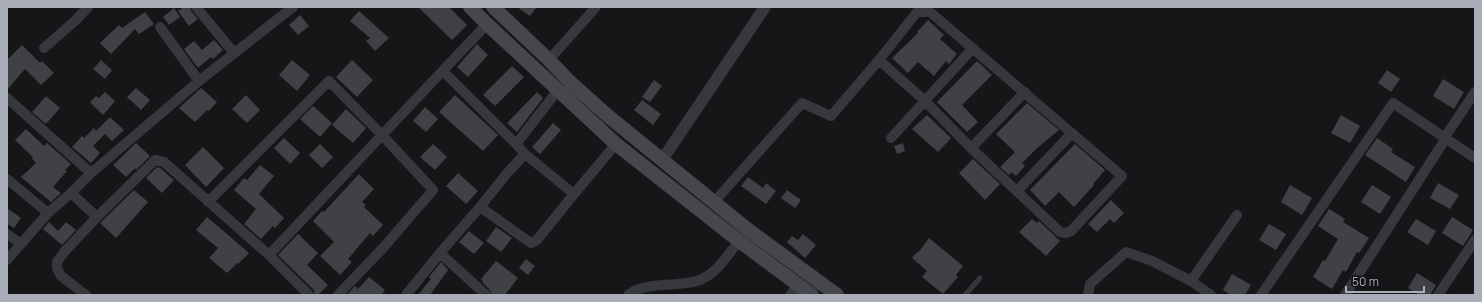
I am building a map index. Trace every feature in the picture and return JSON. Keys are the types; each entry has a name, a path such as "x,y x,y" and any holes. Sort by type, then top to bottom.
{"main road":[{"path":"470,7 616,144 739,241 794,290 812,295"},
{"path":"499,9 570,82 662,160 714,202 837,295"}],"street":[{"path":"44,48 76,20 88,7"},
{"path":"196,7 234,53"},
{"path":"7,260 48,213 91,173 199,81 293,7"},
{"path":"549,60 596,7"},
{"path":"662,160 765,7"},
{"path":"714,202 802,103 831,116 918,12 930,12 1122,176 1071,231 1066,233 1060,232 971,148 924,100 879,60"},
{"path":"269,255 487,24"},
{"path":"160,27 199,81"},
{"path":"891,138 973,48"},
{"path":"443,71 525,154 574,194"},
{"path":"208,202 329,81 433,190 383,248 338,295"},
{"path":"516,144 558,90"},
{"path":"971,148 1025,92"},
{"path":"1345,295 1475,92"},
{"path":"7,98 91,173"},
{"path":"1261,295 1393,103 1475,158"},
{"path":"1017,191 1072,133"},
{"path":"480,207 531,242 537,240 616,144"},
{"path":"406,295 508,172 525,154"},
{"path":"86,295 61,276 57,268 57,262 97,216 155,160 164,162 269,255 309,295"},
{"path":"7,179 48,213"},
{"path":"71,193 97,216"},
{"path":"1191,282 1237,215"},
{"path":"7,234 21,244"},
{"path":"1438,295 1475,240"},
{"path":"628,295 640,289 697,281 707,276 719,266 739,241"},
{"path":"1088,295 1090,284 1126,252 1152,261 1191,282 1210,295"},
{"path":"440,253 486,295"}],"lane":[{"path":"965,295 980,278"}],"building":[{"path":"184,7 190,7 191,11 198,19 189,26 178,11"},
{"path":"418,7 449,7 467,25 452,40"},
{"path":"517,7 537,7 530,16"},
{"path":"174,8 180,17 169,25 163,17"},
{"path":"359,11 389,38 375,51 366,41 370,38 350,21"},
{"path":"145,12 154,24 139,34 135,29 111,54 100,43 119,25 122,28"},
{"path":"300,15 309,26 298,35 289,25"},
{"path":"928,20 944,35 940,39 957,54 949,64 946,61 934,76 918,62 908,73 892,58 918,33 917,32"},
{"path":"214,40 223,50 213,59 211,57 198,68 184,49 194,41 202,50"},
{"path":"477,44 488,55 468,77 457,67"},
{"path":"22,45 40,63 42,61 54,73 41,85 25,69 7,90 7,60"},
{"path":"101,60 112,70 105,79 93,69"},
{"path":"292,60 310,75 297,91 279,75"},
{"path":"352,60 373,80 357,97 336,77"},
{"path":"977,61 992,75 962,105 978,122 967,132 937,102"},
{"path":"512,66 524,77 495,106 483,95"},
{"path":"1387,70 1400,79 1391,92 1378,83"},
{"path":"1443,79 1464,92 1454,109 1433,96"},
{"path":"654,80 662,86 650,102 642,97"},
{"path":"136,88 150,100 141,110 127,97"},
{"path":"201,88 217,102 209,111 207,110 195,122 179,108"},
{"path":"105,92 115,101 103,115 90,102 96,96 99,98"},
{"path":"537,92 543,98 517,132 507,123"},
{"path":"246,95 260,110 247,123 232,109"},
{"path":"455,95 498,135 483,151 439,112"},
{"path":"46,96 60,108 46,124 32,112"},
{"path":"642,100 661,114 653,125 634,110"},
{"path":"1027,103 1059,130 1022,163 1025,166 1016,176 1012,172 1009,175 1000,167 1015,152 996,134"},
{"path":"313,106 332,123 320,137 300,119"},
{"path":"425,107 438,119 426,132 413,121"},
{"path":"346,109 366,128 353,143 332,125"},
{"path":"927,115 951,138 938,152 912,129"},
{"path":"1341,115 1360,126 1350,143 1331,133"},
{"path":"110,117 124,130 112,141 105,134 93,146 100,153 91,163 72,147 82,136 84,138 94,128 96,131"},
{"path":"553,123 561,130 540,154 532,147"},
{"path":"26,129 44,146 47,143 71,164 53,187 61,193 51,202 21,177 36,163 32,159 33,157 15,140"},
{"path":"284,138 300,153 290,164 274,148"},
{"path":"1377,138 1393,149 1391,152 1415,167 1406,182 1365,155"},
{"path":"136,143 150,156 136,170 135,168 126,177 113,165"},
{"path":"903,143 905,151 897,154 894,146"},
{"path":"320,144 333,157 322,168 309,155"},
{"path":"433,144 447,157 435,170 420,157"},
{"path":"1075,144 1105,170 1093,184 1094,185 1074,207 1059,192 1045,206 1030,190"},
{"path":"203,147 224,168 206,187 185,165"},
{"path":"973,159 1000,184 985,200 959,173"},
{"path":"260,165 274,176 259,194 284,218 275,228 273,226 261,239 244,224 256,209 234,190 244,178 247,180"},
{"path":"157,167 174,180 162,193 146,178"},
{"path":"458,173 478,191 466,204 446,186"},
{"path":"359,174 374,189 362,202 366,205 364,207 383,225 373,236 370,233 348,259 352,262 340,275 320,256 334,242 313,221 322,211 324,212"},
{"path":"748,177 763,188 766,183 776,191 766,204 741,186"},
{"path":"1438,183 1459,195 1450,209 1430,198"},
{"path":"1290,185 1312,198 1302,215 1281,202"},
{"path":"1372,185 1391,197 1380,214 1361,202"},
{"path":"134,190 148,202 116,238 100,223"},
{"path":"787,190 801,200 795,208 781,198"},
{"path":"1111,200 1124,213 1114,223 1110,219 1097,232 1088,224"},
{"path":"7,208 21,218 14,228 7,224"},
{"path":"1329,209 1345,219 1343,222 1369,238 1359,253 1357,252 1346,272 1343,270 1332,289 1313,277 1323,260 1325,261 1338,239 1318,226"},
{"path":"207,217 249,253 227,273 209,258 218,248 196,230"},
{"path":"1452,217 1473,230 1463,246 1442,233"},
{"path":"1032,219 1037,223 1039,221 1060,241 1046,256 1019,232"},
{"path":"1416,219 1436,231 1428,245 1407,232"},
{"path":"49,222 58,231 66,222 76,230 62,245 43,229"},
{"path":"1269,224 1286,234 1276,250 1259,240"},
{"path":"496,227 512,238 501,252 486,241"},
{"path":"469,231 484,243 474,254 459,242"},
{"path":"298,234 318,253 307,265 328,285 318,295 315,295 314,290 278,255"},
{"path":"803,234 816,245 805,258 787,242 792,236 798,240"},
{"path":"929,238 963,266 956,275 958,277 943,294 922,277 927,271 912,258 917,252 918,253"},
{"path":"526,259 535,266 528,275 519,268"},
{"path":"496,261 518,278 505,295 492,295 481,279"},
{"path":"441,262 448,270 430,295 418,295 431,279 429,277"},
{"path":"1417,273 1436,285 1430,295 1419,295 1408,288"},
{"path":"1232,274 1251,285 1245,295 1231,295 1223,290"},
{"path":"369,277 385,290 381,295 347,295 355,286 358,289"}]}
